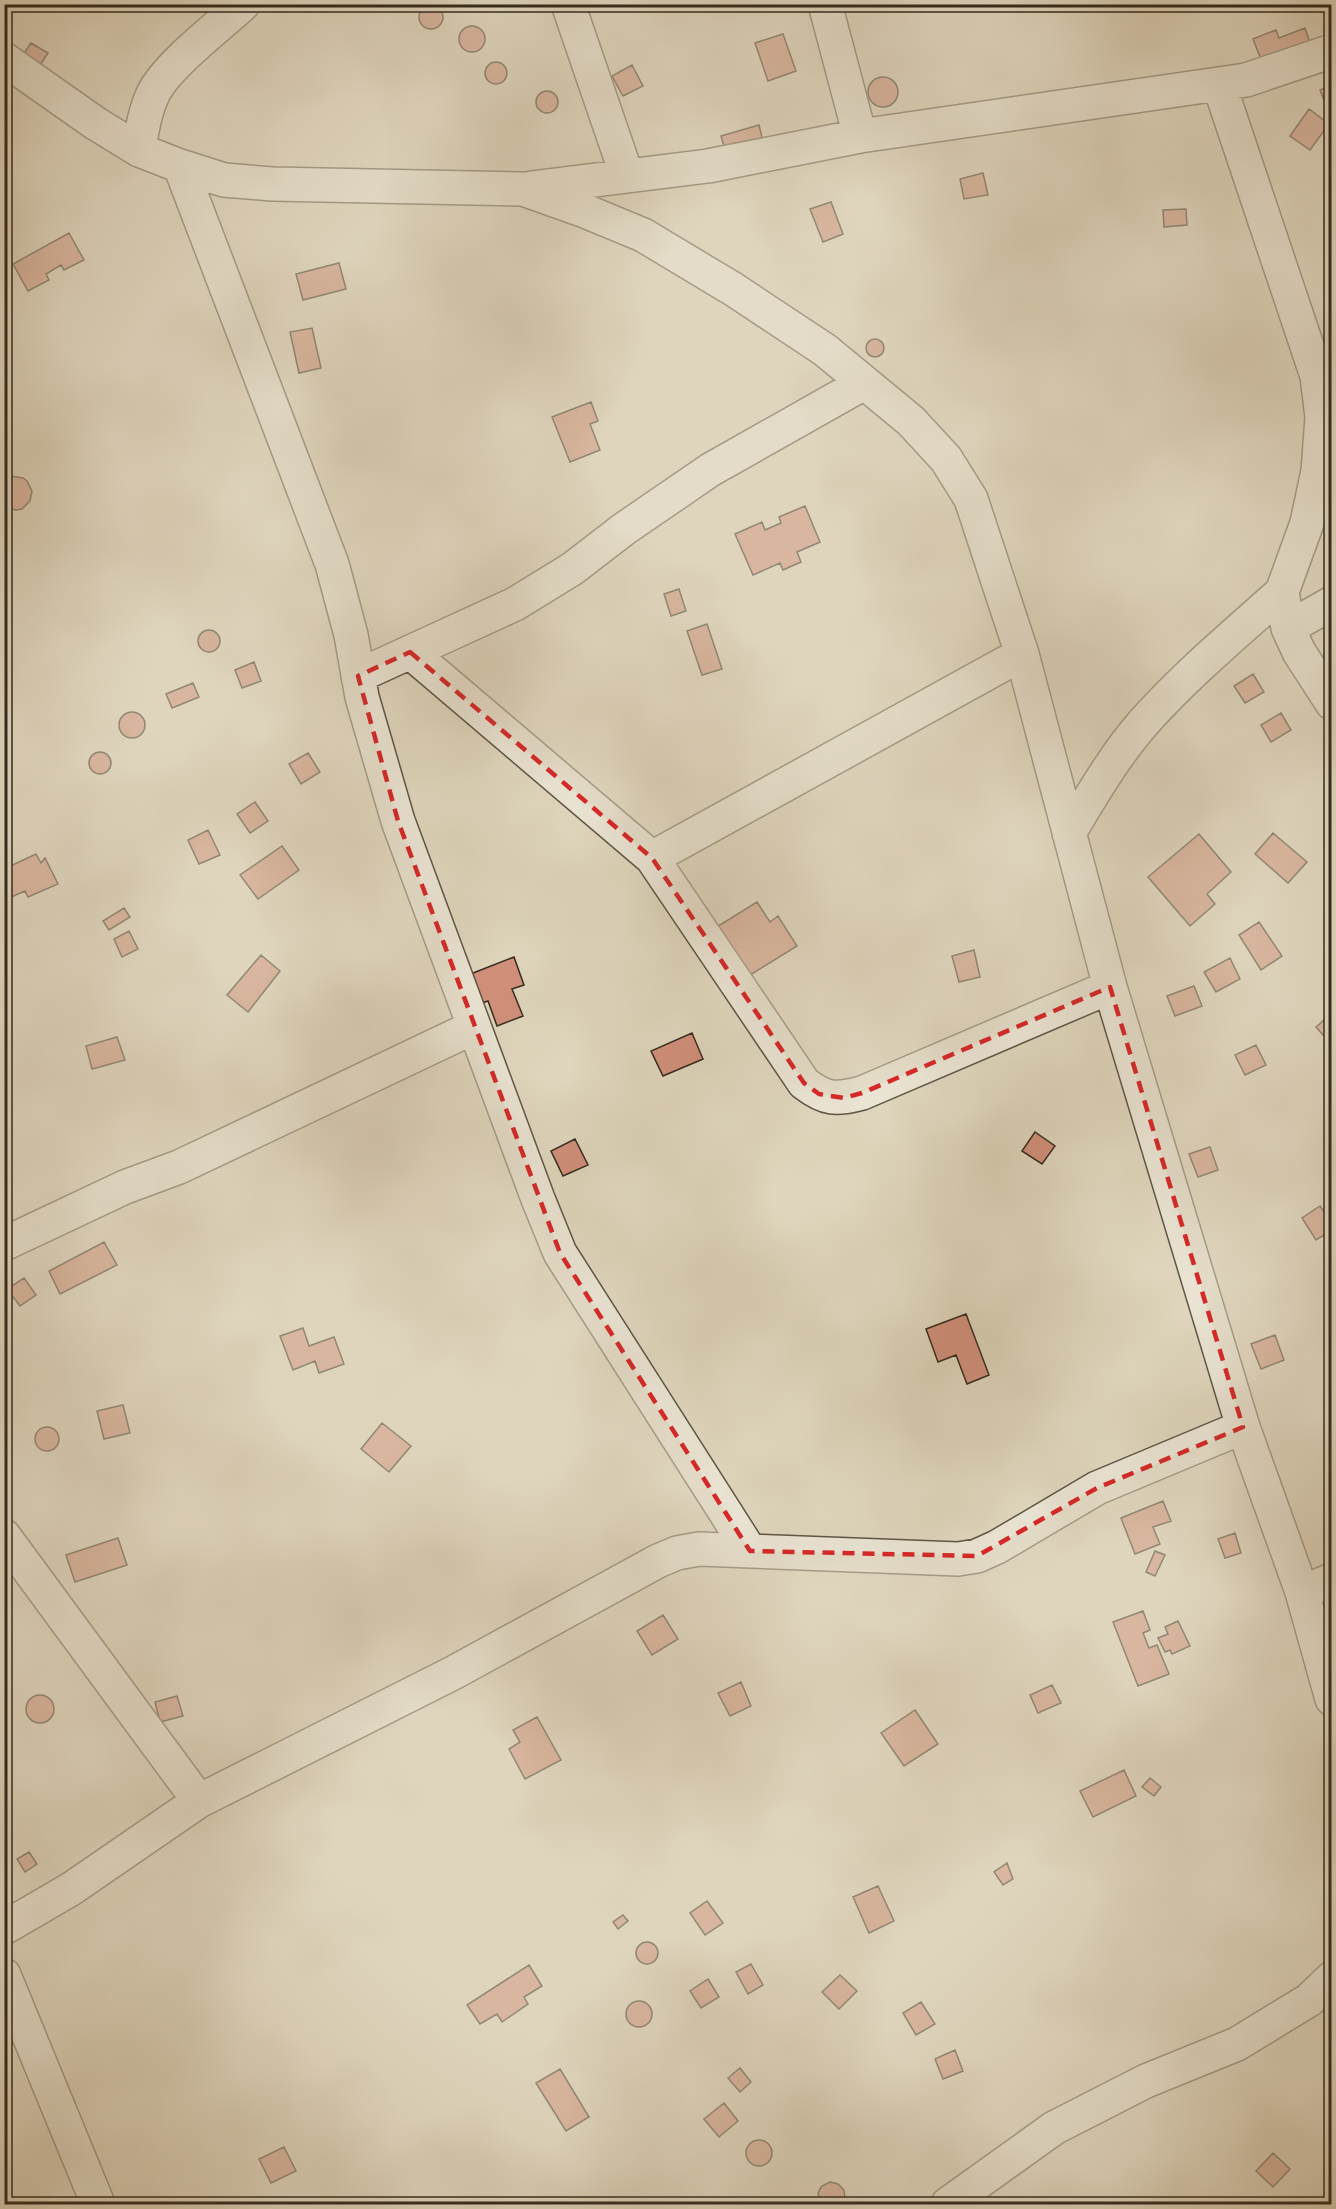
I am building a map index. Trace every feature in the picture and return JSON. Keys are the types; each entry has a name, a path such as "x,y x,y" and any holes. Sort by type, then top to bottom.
{"street":[{"path":"139,150 142,126 155,91 174,67 243,4"},
{"path":"568,4 627,176"},
{"path":"825,4 860,136"},
{"path":"4,59 94,123 139,150 224,180 272,184 523,189 708,166 860,136 1246,80 1332,51"},
{"path":"1069,833 1105,774 1143,724 1180,684 1282,592 1307,523 1318,471 1322,417 1317,376 1220,84"},
{"path":"180,166 332,564 351,635 362,697 398,821 560,1253 750,1551"},
{"path":"523,189 643,235 752,301 825,350 911,422 946,459 971,499 1022,654 1110,987 1243,1427 1317,1586 1332,1699"},
{"path":"358,676 515,604 572,569 624,529 710,470 864,383"},
{"path":"1282,592 1288,628 1299,652 1332,703"},
{"path":"1288,628 1332,603"},
{"path":"410,652 652,858 804,1083 819,1094 831,1098 844,1098 862,1093 1110,987"},
{"path":"652,858 1022,654"},
{"path":"4,1244 125,1188 179,1167 474,1027"},
{"path":"4,1928 71,1889 199,1801 453,1673 657,1561 678,1553 699,1549 958,1558 977,1556 997,1547 1097,1488 1243,1427"},
{"path":"4,1536 199,1801"},
{"path":"4,1975 98,2205"},
{"path":"948,2205 1054,2128 1146,2081 1237,2044 1309,2000 1332,1978"}],"highlighted area":[{"path":"410,652 652,858 804,1083 819,1094 844,1098 862,1093 1110,987 1243,1427 1097,1488 977,1556 750,1551 560,1253 398,821 358,676"}],"building":[{"path":"919,4 945,4 922,12"},
{"path":"431,5 440,8 443,17 440,26 431,29 422,26 419,17 422,8"},
{"path":"472,26 481,30 485,39 481,48 472,52 463,48 459,39 463,30"},
{"path":"1305,28 1313,52 1262,62 1253,39 1276,30 1279,38"},
{"path":"783,34 796,71 768,81 755,43"},
{"path":"31,43 48,53 37,70 20,59"},
{"path":"496,62 504,65 507,73 504,81 496,84 488,81 485,73 488,65"},
{"path":"632,65 643,86 623,96 612,76"},
{"path":"883,77 893,82 898,92 893,102 883,107 873,102 868,92 873,82"},
{"path":"1332,85 1332,107 1327,108 1320,90"},
{"path":"547,91 555,94 558,102 555,110 547,113 539,110 536,102 539,94"},
{"path":"1309,109 1329,124 1310,150 1290,136"},
{"path":"759,125 765,150 728,160 721,136"},
{"path":"983,173 988,195 964,199 960,179"},
{"path":"831,202 843,234 823,242 810,209"},
{"path":"1186,209 1187,225 1164,227 1163,210"},
{"path":"69,233 84,260 64,270 61,265 46,274 49,280 28,291 13,264"},
{"path":"339,263 346,289 303,300 296,274"},
{"path":"312,328 321,368 299,373 290,332"},
{"path":"875,339 881,342 884,348 881,354 875,357 869,354 866,348 869,342"},
{"path":"591,402 598,421 590,424 600,450 570,462 552,417"},
{"path":"11,476 23,478 32,491 30,501 22,509 4,507 4,479"},
{"path":"805,506 820,542 797,552 801,562 783,570 780,563 753,575 735,534 762,522 765,530 781,523 779,517"},
{"path":"679,589 686,611 671,616 664,594"},
{"path":"707,624 722,669 702,675 687,631"},
{"path":"209,630 217,633 220,641 217,649 209,652 201,649 198,641 201,633"},
{"path":"254,662 261,681 242,688 235,670"},
{"path":"1253,674 1264,692 1245,703 1234,686"},
{"path":"193,683 199,697 172,708 166,694"},
{"path":"132,712 141,716 145,725 141,734 132,738 123,734 119,725 123,716"},
{"path":"1281,713 1291,730 1271,742 1261,725"},
{"path":"100,752 108,755 111,763 108,771 100,774 92,771 89,763 92,755"},
{"path":"308,753 320,772 301,784 289,764"},
{"path":"255,802 268,821 250,833 237,814"},
{"path":"208,830 220,855 199,864 188,840"},
{"path":"1273,833 1307,862 1288,883 1255,854"},
{"path":"1199,834 1231,872 1207,894 1215,904 1190,926 1148,877"},
{"path":"282,846 299,870 258,899 240,875"},
{"path":"36,854 41,863 45,858 58,884 28,897 25,891 4,900 4,869"},
{"path":"757,902 770,922 778,916 797,946 747,977 715,928"},
{"path":"124,908 130,917 109,930 103,921"},
{"path":"1259,922 1282,956 1261,970 1239,935"},
{"path":"129,931 138,949 122,957 114,939"},
{"path":"974,950 980,977 959,982 952,956"},
{"path":"261,955 280,971 248,1012 227,995"},
{"path":"514,957 524,985 512,989 523,1016 497,1026 488,1001 479,1004 468,975"},
{"path":"1230,958 1240,979 1216,992 1204,972"},
{"path":"1194,986 1202,1006 1175,1016 1167,996"},
{"path":"1332,1015 1332,1045 1316,1027"},
{"path":"692,1033 703,1059 663,1076 651,1051"},
{"path":"117,1037 125,1060 92,1069 86,1046"},
{"path":"1256,1045 1266,1065 1245,1075 1235,1055"},
{"path":"1035,1132 1055,1146 1042,1164 1022,1151"},
{"path":"575,1139 588,1165 563,1176 551,1151"},
{"path":"1210,1147 1218,1170 1198,1177 1189,1154"},
{"path":"1320,1206 1332,1224 1332,1230 1316,1240 1302,1218"},
{"path":"104,1242 117,1265 60,1294 49,1271"},
{"path":"24,1278 36,1295 20,1306 7,1289"},
{"path":"966,1314 989,1375 967,1384 956,1355 938,1362 926,1329"},
{"path":"303,1328 309,1346 334,1337 344,1364 319,1373 315,1361 293,1370 280,1336"},
{"path":"1275,1335 1284,1360 1261,1369 1251,1344"},
{"path":"123,1405 130,1433 104,1439 97,1411"},
{"path":"382,1423 411,1446 389,1472 361,1449"},
{"path":"47,1427 56,1430 59,1439 56,1448 47,1451 38,1448 35,1439 38,1430"},
{"path":"1163,1501 1171,1521 1153,1527 1160,1544 1135,1554 1121,1518"},
{"path":"1235,1533 1241,1553 1225,1558 1218,1539"},
{"path":"118,1538 127,1565 75,1582 66,1555"},
{"path":"1155,1551 1165,1555 1155,1576 1146,1572"},
{"path":"1143,1611 1150,1630 1143,1633 1149,1648 1157,1645 1169,1674 1138,1686 1113,1622"},
{"path":"663,1615 678,1639 652,1655 637,1631"},
{"path":"1178,1621 1190,1646 1172,1654 1170,1650 1165,1652 1158,1638 1168,1634 1165,1627"},
{"path":"741,1682 751,1706 730,1716 718,1693"},
{"path":"1052,1685 1061,1703 1038,1713 1030,1695"},
{"path":"40,1695 50,1699 54,1709 50,1719 40,1723 30,1719 26,1709 30,1699"},
{"path":"177,1696 183,1716 160,1722 155,1702"},
{"path":"915,1710 938,1744 904,1766 881,1733"},
{"path":"537,1717 561,1760 525,1779 509,1749 520,1742 513,1730"},
{"path":"1124,1770 1136,1796 1093,1817 1080,1791"},
{"path":"1150,1778 1161,1787 1154,1796 1142,1787"},
{"path":"29,1852 37,1864 25,1872 17,1859"},
{"path":"1007,1863 1013,1879 1003,1885 994,1872"},
{"path":"878,1886 894,1921 869,1933 853,1897"},
{"path":"707,1901 723,1923 705,1935 690,1913"},
{"path":"623,1915 628,1921 618,1929 613,1922"},
{"path":"647,1942 655,1945 658,1953 655,1961 647,1964 639,1961 636,1953 639,1945"},
{"path":"751,1964 763,1985 748,1994 736,1972"},
{"path":"529,1965 542,1986 524,1997 528,2004 502,2022 497,2014 480,2024 467,2005"},
{"path":"840,1975 857,1991 839,2009 822,1992"},
{"path":"708,1979 719,1997 701,2008 690,1991"},
{"path":"639,2001 648,2005 652,2014 648,2023 639,2027 630,2023 626,2014 630,2005"},
{"path":"921,2002 935,2024 916,2035 903,2013"},
{"path":"955,2050 963,2071 943,2079 935,2059"},
{"path":"740,2068 751,2082 740,2092 728,2078"},
{"path":"560,2069 589,2117 566,2131 536,2083"},
{"path":"724,2103 738,2121 719,2137 704,2119"},
{"path":"759,2140 768,2144 772,2153 768,2162 759,2166 750,2162 746,2153 750,2144"},
{"path":"284,2147 296,2171 271,2183 259,2159"},
{"path":"1273,2153 1290,2169 1273,2187 1256,2171"},
{"path":"830,2182 838,2184 844,2190 845,2199 842,2204 822,2204 820,2202 818,2193 820,2189"}]}
